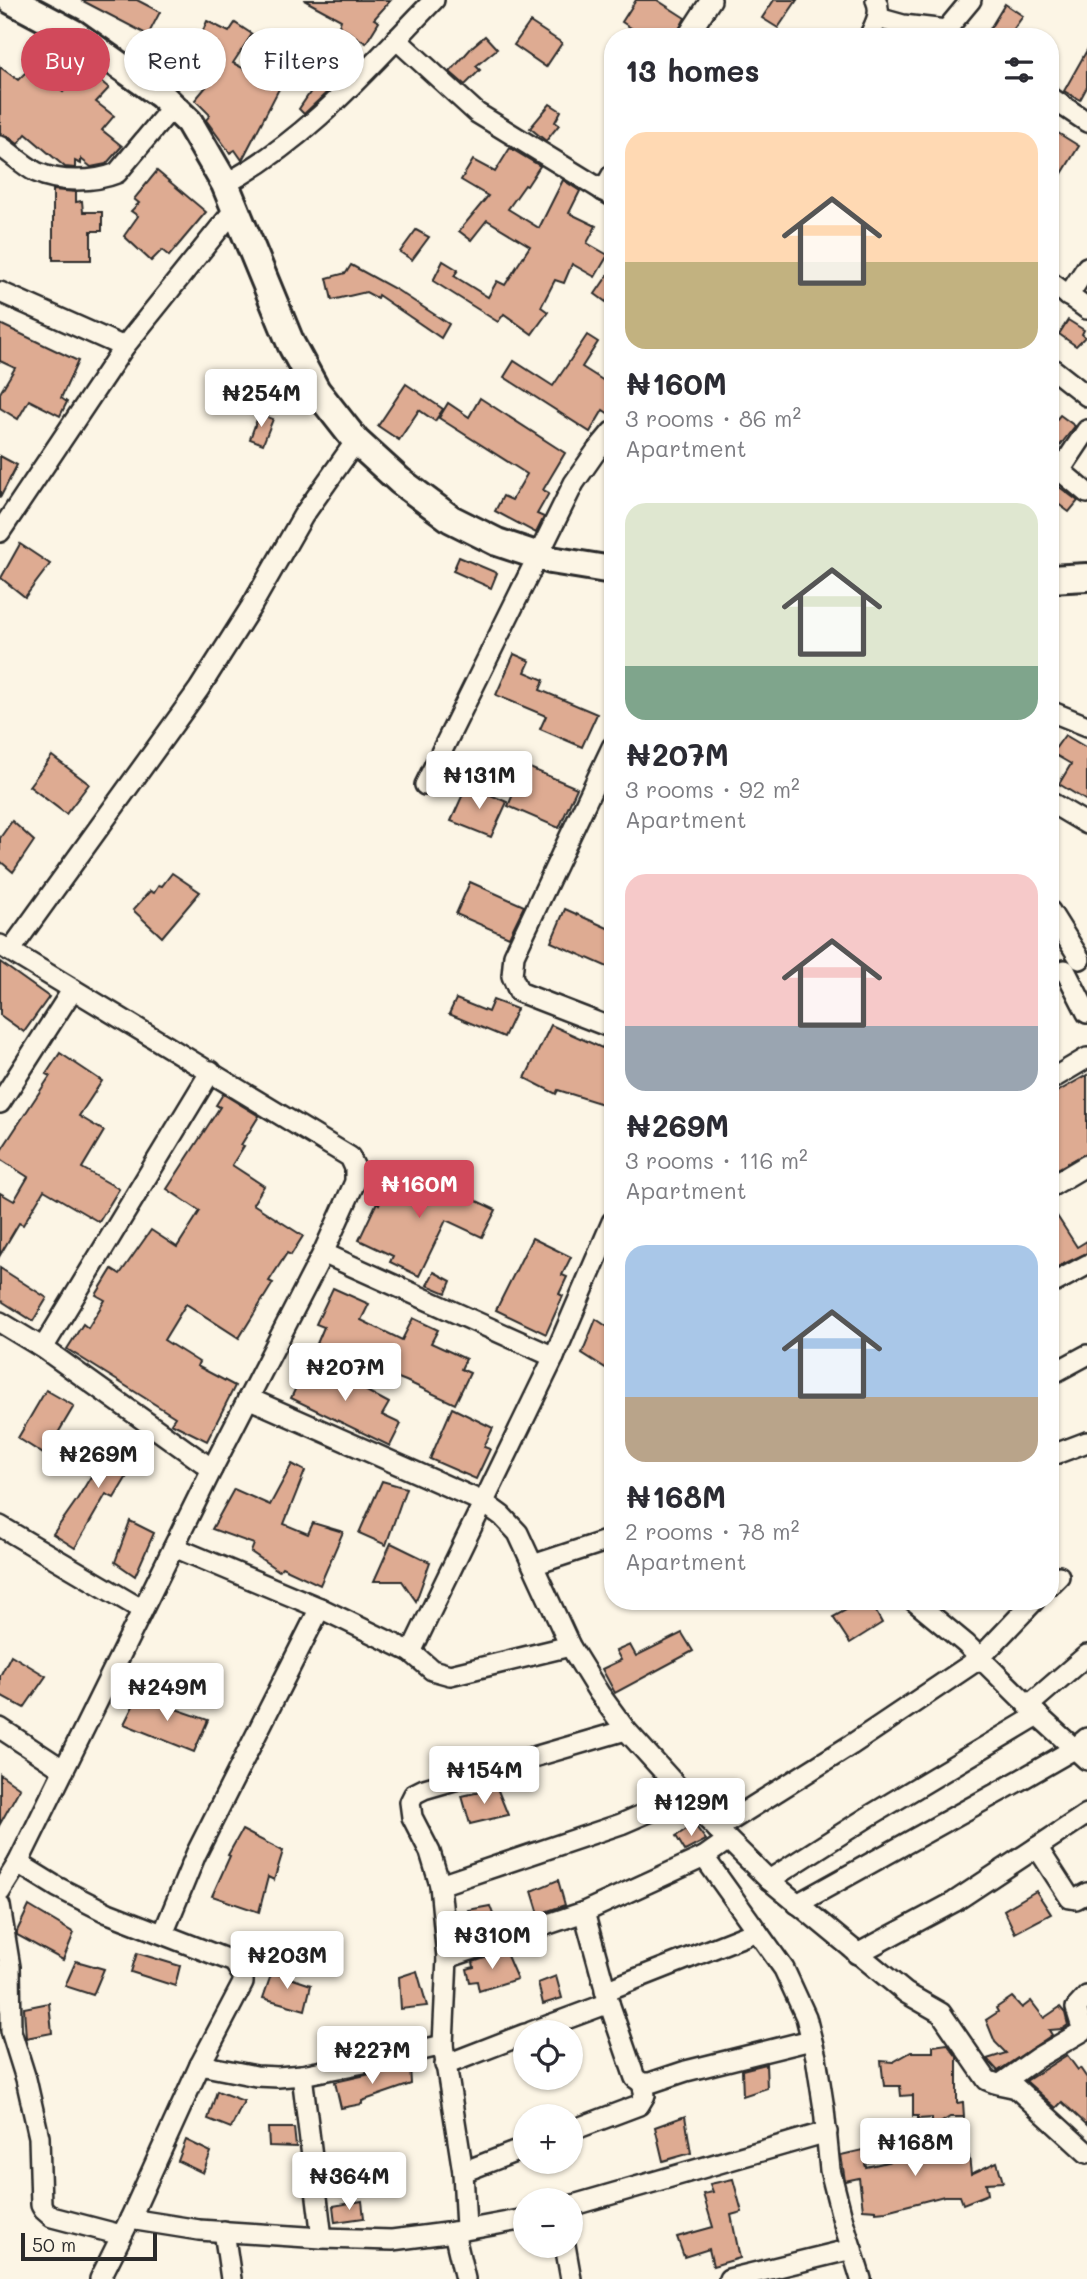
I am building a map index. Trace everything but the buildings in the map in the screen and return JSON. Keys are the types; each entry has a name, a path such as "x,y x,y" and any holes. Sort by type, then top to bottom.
{"street":[{"path":"11,0 75,34 161,95 189,122 225,184 290,344 316,390 356,441 400,481 451,519 497,542 551,560 604,569"},
{"path":"225,184 251,170 308,127 433,0"},
{"path":"693,28 711,0"},
{"path":"955,28 971,0"},
{"path":"872,28 877,9 903,25 921,28"},
{"path":"396,39 477,113 604,184"},
{"path":"1059,103 1087,121"},
{"path":"0,146 36,172 52,177 105,177 117,173 173,106"},
{"path":"0,532 124,347 235,209"},
{"path":"1068,296 1087,267"},
{"path":"1059,289 1087,309"},
{"path":"0,292 124,347"},
{"path":"1059,374 1087,396"},
{"path":"1059,462 1087,430"},
{"path":"0,1892 18,1863 141,1609 323,1253 355,1182 355,1168 350,1157 5,948 199,689 251,607 303,516 356,441"},
{"path":"425,785 575,483 604,443"},
{"path":"1059,470 1087,493"},
{"path":"1059,579 1087,577"},
{"path":"1059,715 1087,726"},
{"path":"604,764 514,955 512,976 519,992 604,1025"},
{"path":"1059,808 1087,824"},
{"path":"1059,935 1087,1013"},
{"path":"0,1103 73,989"},
{"path":"1059,1075 1087,1058"},
{"path":"43,1348 211,1071"},
{"path":"1059,1182 1087,1164"},
{"path":"411,1652 554,1357 604,1241"},
{"path":"323,1253 554,1357"},
{"path":"1059,1281 1087,1265"},
{"path":"0,1322 43,1348 212,1469"},
{"path":"1059,1370 1087,1355"},
{"path":"248,1398 483,1502 502,1516 518,1533 570,1646 626,1730 723,1835 769,1880 906,1993 941,2013 987,2080 996,2085 1003,2083 1037,2058 1083,2031 1076,2008 1087,1996"},
{"path":"1059,1453 1087,1442"},
{"path":"0,1525 141,1609"},
{"path":"533,1566 604,1542"},
{"path":"174,1548 320,1608 411,1652 432,1670 450,1675 570,1646"},
{"path":"163,1934 197,1854 320,1608"},
{"path":"797,1904 1083,1749 1033,1711 965,1644 925,1610"},
{"path":"447,1958 584,1912 704,1857 723,1835 979,1659 1025,1610"},
{"path":"769,1880 1033,1711 1087,1655"},
{"path":"0,1728 64,1770"},
{"path":"465,2279 460,2230 463,2172 443,2045 447,1958 440,1885 430,1852 412,1817 410,1802 414,1794 424,1789 626,1730"},
{"path":"440,1885 621,1824 686,1796"},
{"path":"857,1954 954,1902 1087,1814"},
{"path":"1037,1847 1070,1898 1076,1899 1087,1893"},
{"path":"704,1857 784,1969 806,2017 827,2132 830,2171 861,2279"},
{"path":"18,1863 108,1913 234,1962 243,1976 243,1983 200,2065 100,2279"},
{"path":"0,1906 10,1966 11,2031 26,2079 39,2137 41,2205 51,2217 125,2227 392,2240 513,2221"},
{"path":"584,1912 607,1997 635,2078 642,2083 811,2039"},
{"path":"557,2020 757,1931"},
{"path":"445,2065 513,2039"},
{"path":"200,2065 256,2076 278,2077 302,2075 443,2045"},
{"path":"302,2075 323,2238"},
{"path":"583,2126 639,2105 645,2095 642,2083"},
{"path":"1003,2083 1016,2088 1087,2153"},
{"path":"583,2202 827,2132"},
{"path":"463,2172 513,2153"},
{"path":"224,2231 231,2279"},
{"path":"729,2279 852,2249"},
{"path":"567,2258 571,2279"}]}
